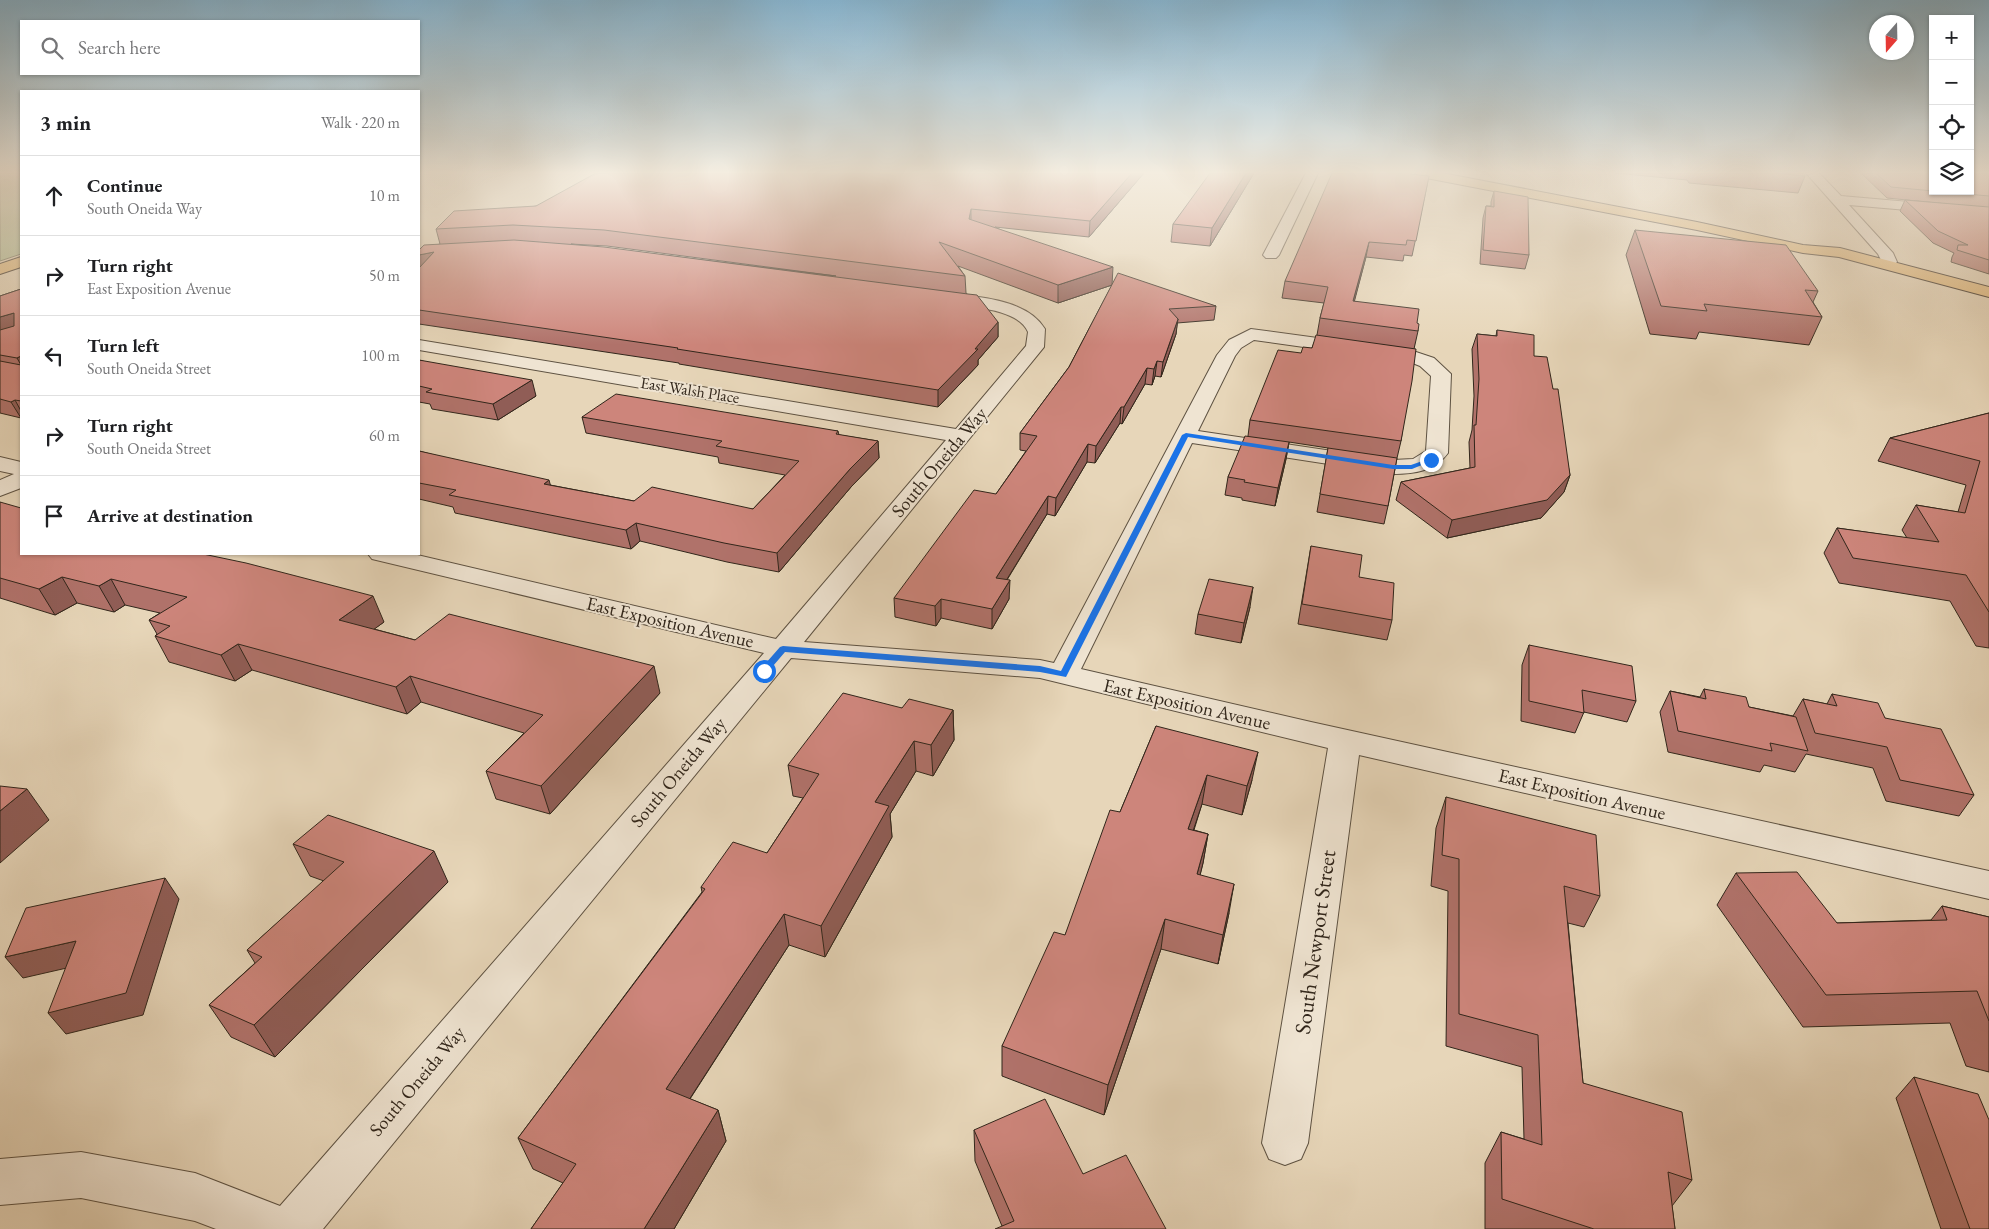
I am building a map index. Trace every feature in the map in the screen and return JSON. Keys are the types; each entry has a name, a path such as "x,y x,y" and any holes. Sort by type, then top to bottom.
{"main road":[{"path":"1718,230 1803,249 1840,253 1989,292"},
{"path":"1803,249 1826,259 1989,304"},
{"path":"0,268 20,262"}],"street":[{"path":"1271,256 1284,230"},
{"path":"1864,230 1885,253 1889,262 1885,264"},
{"name":"South Oneida Way","path":"292,1229 783,649 1035,346 1038,334 1035,326 1018,313 969,301 930,296"},
{"path":"1063,675 1226,356 1235,344 1251,334 1413,357 1427,362 1441,374 1437,453 1423,464 1412,467 1366,464 1186,435"},
{"name":"East Walsh Place","path":"420,345 962,436"},
{"path":"0,464 20,469"},
{"path":"0,489 20,479"},
{"name":"East Exposition Avenue","path":"385,555 783,649 1040,669 1345,741 1989,885"},
{"name":"South Newport Street","path":"1285,1143 1345,741"},
{"path":"0,1182 81,1174 195,1197 276,1229"}],"green space":[{"path":"0,230 20,230 20,254 0,261"}],"building":[{"path":"607,230 1003,230 1113,267 1058,285 939,242 965,276"},
{"path":"1307,230 1418,230 1416,241 1407,240 1406,245 1369,242 1353,301 1419,309 1418,331 1320,318 1328,287 1285,281"},
{"path":"1484,230 1529,230 1529,255 1483,250"},
{"path":"1635,230 1786,245 1818,291 1805,290 1822,317 1704,304 1707,311 1661,306"},
{"path":"1989,230 1989,260 1957,250 1958,245 1968,245 1938,231"},
{"path":"514,240 604,247 977,295 998,322 975,349 978,349 938,390 678,348 420,310 420,267 434,252 420,255 420,249 424,245"},
{"path":"1118,273 1216,306 1169,309 1178,319 1163,362 1157,361 1154,369 1147,368 1124,407 1121,407 1096,446 1088,444 1056,498 1048,496 996,578 1010,580 992,609 941,599 935,606 894,598 974,490 996,494 1037,436 1020,433 1069,367"},
{"path":"20,289 20,356 17,358 0,355 0,330 14,326 14,313 0,317 0,296"},
{"path":"1497,330 1534,335 1534,356 1547,357 1553,389 1558,389 1570,475 1547,500 1452,520 1401,482 1475,467 1474,425 1476,425 1479,379 1477,334 1497,336"},
{"path":"1316,335 1416,349 1401,441 1250,420 1278,350 1301,353 1303,347 1312,348"},
{"path":"420,360 532,380 493,404 426,392 432,389 420,386"},
{"path":"0,361 20,365 20,401 11,402 0,399"},
{"path":"616,394 838,431 836,434 878,441 850,469 777,553 636,523 626,530 449,495 456,490 420,483 420,451 549,480 544,484 634,501 652,487 753,509 799,461 716,446 722,441 582,417"},
{"path":"1989,413 1989,612 1966,575 1853,558 1837,528 1939,542 1916,505 1965,513 1980,461 1890,438"},
{"path":"1245,436 1289,442 1278,488 1228,477"},
{"path":"1328,448 1397,458 1388,506 1320,494"},
{"path":"0,502 20,508 20,555 208,555 373,596 339,620 415,640 449,614 654,666 541,786 486,771 543,715 410,676 396,687 238,644 221,655 155,636 170,626 149,620 187,597 111,579 99,586 62,577 39,589 0,578"},
{"path":"1311,546 1362,555 1359,577 1394,583 1392,620 1302,604"},
{"path":"1209,579 1253,587 1244,623 1198,614"},
{"path":"1529,645 1632,666 1636,701 1582,690 1584,713 1529,701"},
{"path":"1704,689 1746,697 1749,707 1796,717 1808,751 1770,743 1772,751 1678,731 1670,691 1706,699"},
{"path":"843,693 902,708 909,699 953,710 931,745 914,741 875,802 889,806 821,926 784,914 666,1089 718,1110 644,1229 531,1229 576,1164 518,1138 705,889 701,887 733,842 767,853 819,774 788,765"},
{"path":"1832,694 1878,703 1885,718 1941,729 1974,795 1900,780 1887,747 1815,733 1803,699 1837,706"},
{"path":"1156,726 1258,752 1247,786 1207,775 1188,829 1208,834 1197,874 1234,884 1223,935 1165,919 1108,1085 1002,1046 1054,932 1065,935 1110,810 1120,812"},
{"path":"0,786 27,789 0,811"},
{"path":"1446,797 1596,835 1600,896 1564,886 1583,1083 1682,1112 1692,1180 1668,1172 1675,1229 1594,1229 1502,1199 1501,1132 1542,1145 1538,1035 1459,1014 1459,859 1442,855"},
{"path":"328,815 434,851 254,1025 209,1005 262,957 247,950 344,862 293,844"},
{"path":"1797,872 1837,923 1947,920 1942,906 1989,917 1989,1021 1977,991 1826,995 1736,873"},
{"path":"165,878 126,993 48,1013 76,941 5,957 26,908"},
{"path":"1914,1077 1978,1094 1989,1120 1989,1229 1970,1229"},
{"path":"1045,1099 1083,1174 1126,1155 1166,1229 995,1229 1014,1221 974,1130"}],"route":[{"path":"764,671 783,649 1040,669 1063,675 1186,435 1393,467 1412,467 1431,460"}]}
